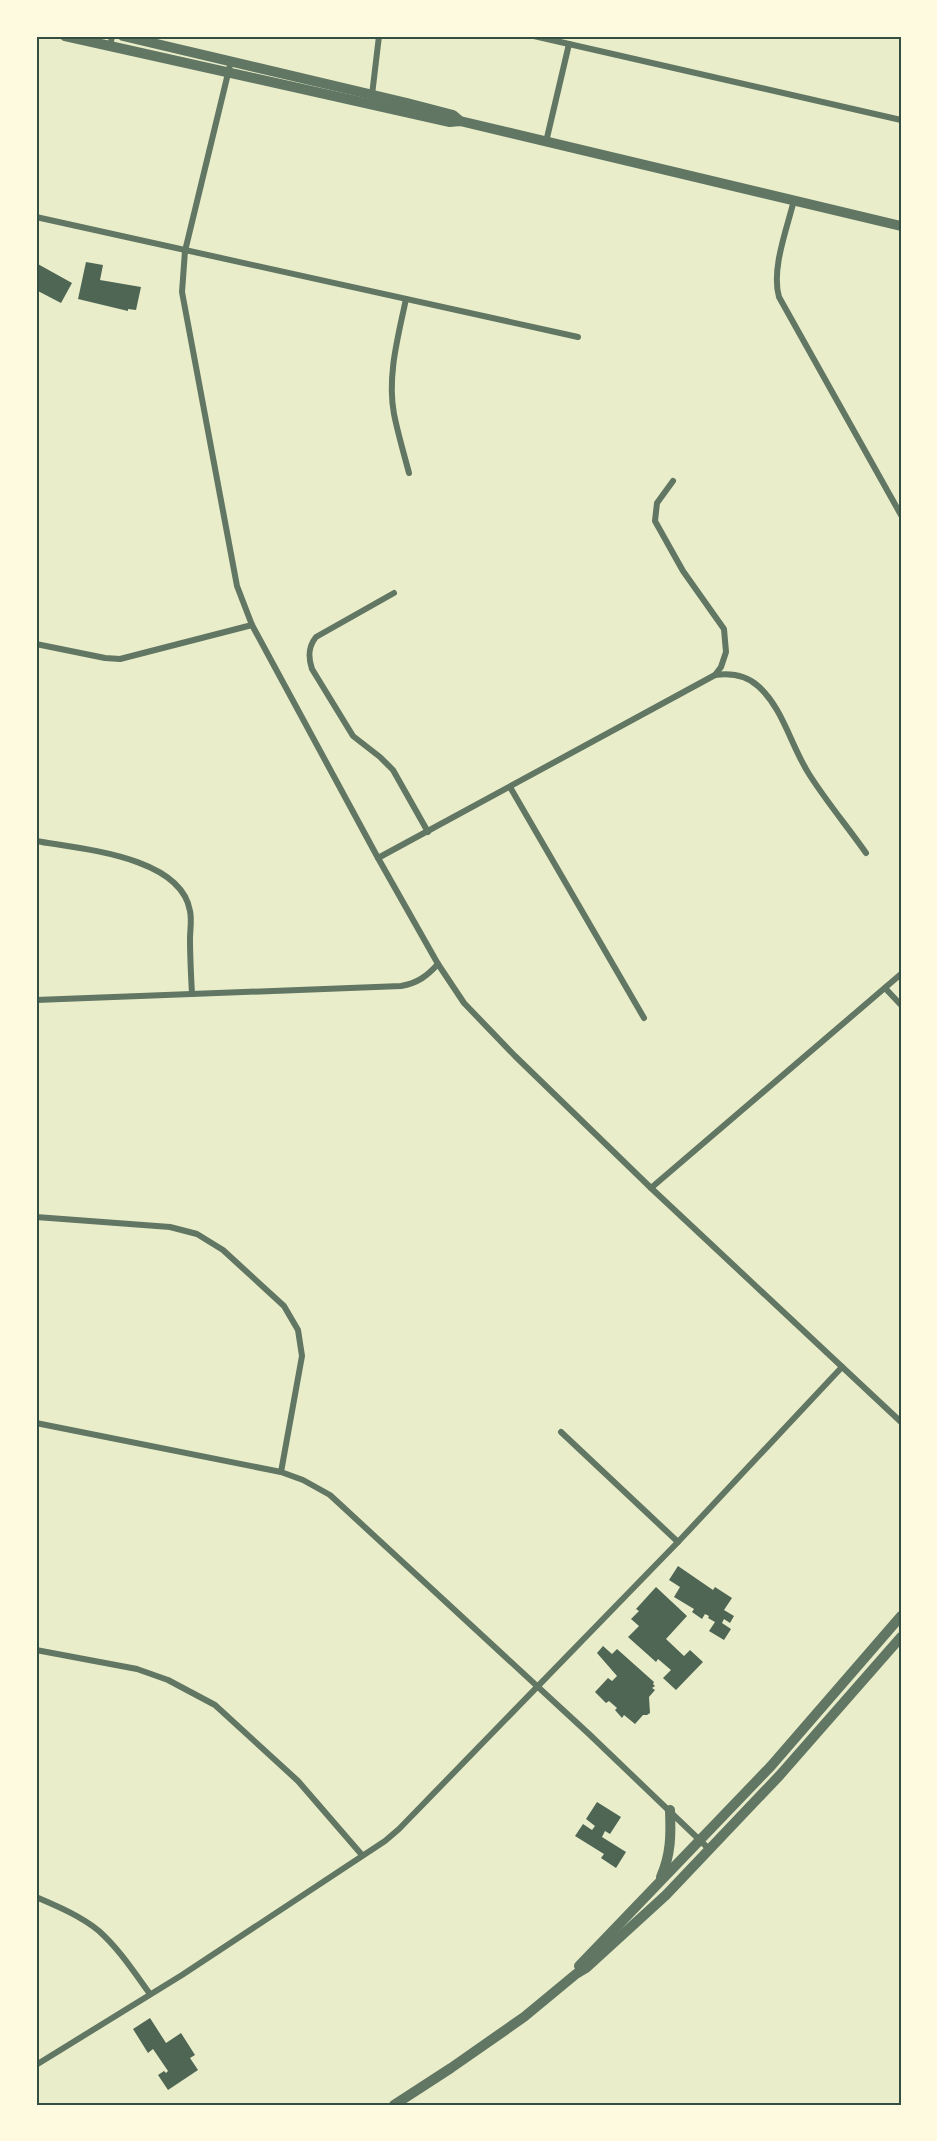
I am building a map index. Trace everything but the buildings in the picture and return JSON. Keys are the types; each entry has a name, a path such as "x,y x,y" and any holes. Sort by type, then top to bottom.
{"street":[{"path":"65,36 111,41 230,67 371,100 450,122 460,121 901,226"},
{"path":"123,36 230,67"},
{"path":"371,100 379,36"},
{"path":"534,36 901,120"},
{"path":"546,142 569,44"},
{"path":"230,67 185,251 182,276 184,309 237,586 252,625 438,964 455,991 475,1016 651,1188 901,1422"},
{"path":"794,200 777,270 779,297 901,515"},
{"path":"36,218 578,337"},
{"path":"406,299 395,352 392,392 394,414 409,473"},
{"path":"674,481 657,503 655,521 683,571 724,629 726,652 721,667 715,675"},
{"path":"893,502 901,498"},
{"path":"36,535 36,551"},
{"path":"394,593 316,637 311,642 309,660 312,669 349,730 357,740 390,765 428,832"},
{"path":"36,644 120,659 252,625"},
{"path":"378,858 715,675 728,674 749,679 765,693 783,721 809,774 866,852"},
{"path":"510,787 645,1018"},
{"path":"36,841 136,861 154,868 171,879 184,894 190,910 192,994"},
{"path":"36,1000 401,986 413,984 424,978 438,964"},
{"path":"651,1188 901,974"},
{"path":"885,988 901,1005"},
{"path":"36,1216 170,1227 190,1232 224,1250 284,1306 298,1330 302,1356 281,1472"},
{"path":"36,2065 182,1975 385,1841 399,1829 678,1542 842,1367"},
{"path":"36,1423 281,1472 303,1480 330,1495 539,1686 709,1849"},
{"path":"561,1432 678,1542"},
{"path":"576,1974 581,1964 771,1766 901,1616"},
{"path":"394,2105 452,2068 524,2017 576,1974 582,1972 658,1902 780,1775 901,1637"},
{"path":"36,1650 137,1669 168,1680 215,1705 298,1781 362,1855"},
{"path":"657,1886 668,1862 671,1848 669,1810"},
{"path":"36,1897 69,1912 97,1930 119,1952 150,1994"}]}
